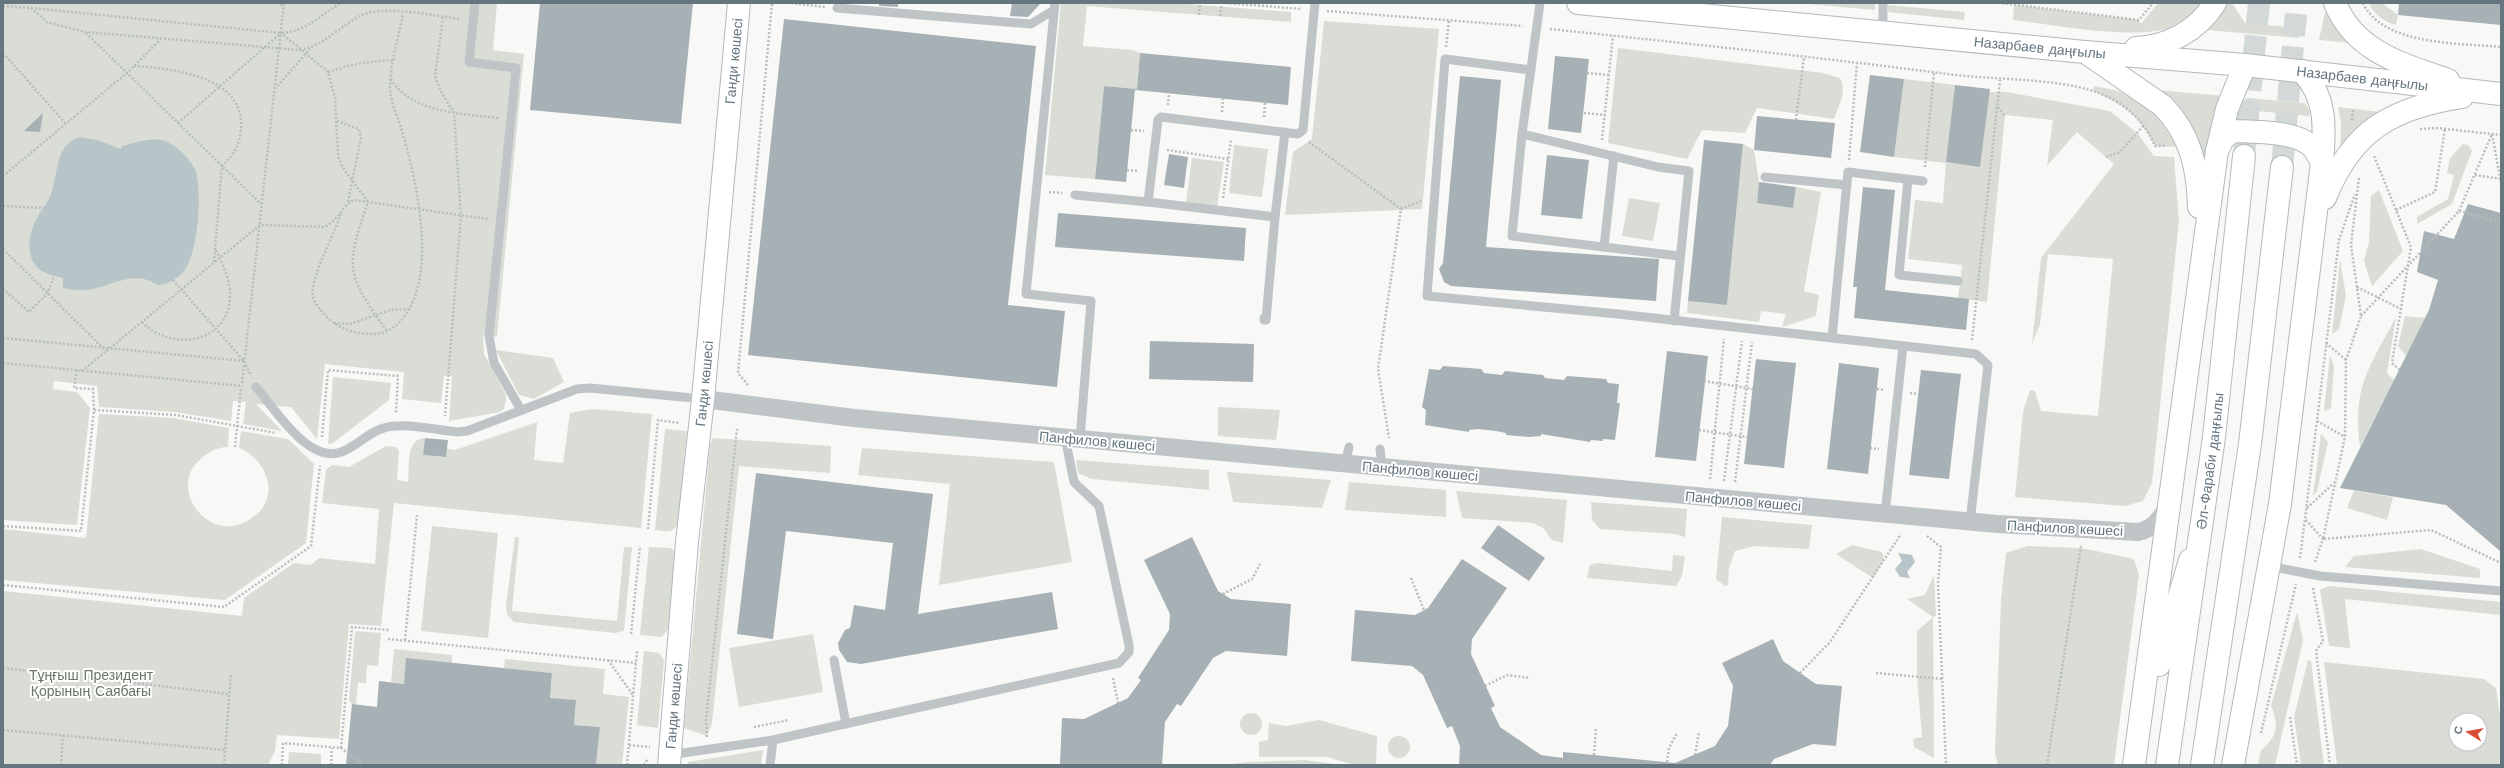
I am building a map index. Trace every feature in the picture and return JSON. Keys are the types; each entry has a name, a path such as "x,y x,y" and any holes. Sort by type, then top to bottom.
{"main road":[{"name":"Ганди көшесі","path":"664,756 703,399 739,3"},
{"name":"Назарбаев даңғылы","path":"1578,3 2085,52 2245,65 2494,93"},
{"path":"2085,52 2151,47 2166,43 2193,28 2215,3"},
{"path":"2335,3 2340,17 2351,32 2362,43 2381,54 2494,93"},
{"path":"2085,52 2163,106 2182,130 2194,161 2198,184 2202,260"},
{"path":"2134,765 2217,150 2227,109 2245,65"},
{"path":"2232,765 2280,504 2325,134 2322,103 2314,86 2302,71"},
{"path":"2313,234 2333,177 2361,137 2396,115 2434,101 2494,93"},
{"path":"2217,150 2223,139 2233,131 2278,134 2294,137 2310,145 2322,163"},
{"name":"Әл-Фараби даңғылы","path":"2167,765 2204,512 2244,156"},
{"path":"2202,765 2250,444 2282,167"},
{"path":"2139,732 2204,512"}],"street":[{"name":"Панфилов көшесі","path":"703,399 854,418 1072,438 1347,455 1382,467 1708,498 1970,522 2084,530 2138,532"},
{"path":"2138,532 2151,529 2160,520 2169,505"},
{"path":"2138,532 2150,537 2158,549 2161,562"}],"lane":[{"path":"475,3 469,62 516,68 489,346 494,363 521,410"},
{"path":"1540,3 1538,28 1522,134 1512,236 1679,256"},
{"path":"1883,3 1884,32"},
{"path":"1148,202 1158,120 1161,117 1298,134 1303,130 1314,6"},
{"path":"838,8 1030,24 1055,7"},
{"path":"664,756 773,740 1110,665 1126,658 1129,645 1099,506 1074,482 1072,438 1091,301 1026,294 1038,190 1055,7"},
{"path":"1531,70 1445,59 1427,296 1974,354 1988,365 1970,522"},
{"path":"1264,318 1264,320 1266,320 1275,217 1285,132"},
{"path":"1522,134 1658,167 1689,171 1679,256 1674,321"},
{"path":"1604,247 1614,156"},
{"path":"1832,338 1848,172 1923,181"},
{"path":"1765,177 1847,185"},
{"path":"1908,179 1899,274 1958,281"},
{"path":"1075,195 1275,217"},
{"path":"1885,514 1903,346"},
{"path":"256,387 308,446 321,452 338,453 372,433 395,426 444,431 467,431 577,388 703,399"},
{"path":"1380,449 1382,467"},
{"path":"2269,566 2311,574 2501,591"},
{"path":"834,660 846,724"},
{"path":"770,765 773,740"}],"path":[{"path":"235,447 284,5 277,3"},
{"path":"3,6 281,33 292,32 305,28 341,3"},
{"path":"750,389 738,373 772,3"},
{"path":"791,3 838,8"},
{"path":"1199,15 1200,3"},
{"path":"1220,16 1222,3"},
{"path":"1226,3 1314,6 1613,36 2000,80 2054,84 2093,91 2124,105 2148,129 2155,146 2175,146"},
{"path":"2002,3 2139,20 2153,3"},
{"path":"2363,3 2380,25 2394,31 2422,39 2501,48"},
{"path":"31,8 47,22 85,32 279,50 310,49"},
{"path":"274,89 310,49 361,16 373,12 403,13 473,20"},
{"path":"341,214 336,230 315,277 312,290 318,308 334,323 349,331 364,334 380,334 387,331 404,317 409,309 418,287 422,264 418,211 404,138 391,96 391,79 403,13"},
{"path":"443,17 435,76 440,90 454,113 461,216 444,431"},
{"path":"1445,59 1449,20"},
{"path":"85,32 262,204"},
{"path":"178,123 281,33"},
{"path":"281,33 328,72 335,98 338,156 353,182 368,202"},
{"path":"1601,153 1613,36"},
{"path":"3,176 127,73 162,39"},
{"path":"3,53 66,124"},
{"path":"1796,120 1804,57"},
{"path":"328,72 361,63 395,60"},
{"path":"1848,172 1857,63"},
{"path":"134,66 195,75 219,87 239,109 241,120 237,147 230,158 222,166 214,262"},
{"path":"1923,181 1934,72"},
{"path":"1587,73 1609,75"},
{"path":"391,79 397,90 406,97 418,103 454,113 511,120"},
{"path":"1974,354 1972,340 2000,80"},
{"path":"1998,107 2004,115"},
{"path":"1584,113 1605,115"},
{"path":"82,370 260,224 324,227 332,224 341,214 348,202 361,138 359,129 337,121"},
{"path":"2106,157 2120,152 2144,125"},
{"path":"1222,211 1232,126"},
{"path":"2414,130 2445,129 2501,135"},
{"path":"2396,210 2435,192 2445,129"},
{"path":"1298,134 1401,209"},
{"path":"2330,765 2316,652 2323,642 2311,574 2323,539 2345,437 2346,360 2361,316 2459,211 2492,134"},
{"path":"2492,134 2501,183"},
{"path":"1155,148 1228,159"},
{"path":"2372,151 2411,247 2392,363 2400,370"},
{"path":"2360,174 2357,188 2351,245 2361,316"},
{"path":"2475,175 2500,179"},
{"path":"2261,735 2298,572 2339,240 2357,188"},
{"path":"1038,190 1075,195"},
{"path":"1401,209 1434,196"},
{"path":"348,202 354,200 418,211 501,221"},
{"path":"368,202 355,237 352,251 352,266 355,281 363,298 387,331"},
{"path":"3,206 44,208"},
{"path":"1390,443 1378,369 1401,209"},
{"path":"2459,211 2501,222"},
{"path":"142,322 158,335 180,341 193,339 215,328 223,320 230,297 229,286 215,248"},
{"path":"3,249 106,351"},
{"path":"3,289 29,312 48,293 54,276"},
{"path":"3,363 256,387 244,361 173,280"},
{"path":"2357,287 2401,309"},
{"path":"334,323 350,324 390,310 409,309"},
{"path":"1708,498 1726,327"},
{"path":"1724,485 1743,329"},
{"path":"1734,486 1754,330"},
{"path":"3,338 244,361"},
{"path":"2326,343 2346,360"},
{"path":"3,526 81,531 94,410 93,390 74,388 77,370"},
{"path":"3,585 224,607 311,546 328,370 398,376 395,426"},
{"path":"1704,381 1753,389"},
{"path":"94,410 176,415 299,437"},
{"path":"648,529 658,420 686,423"},
{"path":"2317,421 2345,437"},
{"path":"707,749 706,720 737,429"},
{"path":"1699,430 1747,436"},
{"path":"2306,508 2335,482"},
{"path":"405,640 417,515"},
{"path":"2305,519 2323,539"},
{"path":"2047,765 2084,530"},
{"path":"2323,539 2431,530 2501,563"},
{"path":"1800,673 1830,642 1903,531"},
{"path":"1923,533 1941,547 1938,583 1946,765"},
{"path":"631,634 640,546"},
{"path":"1223,594 1252,579 1260,564"},
{"path":"1411,578 1424,610"},
{"path":"341,748 352,627 389,630"},
{"path":"388,639 636,663"},
{"path":"627,765 637,651"},
{"path":"608,660 634,695"},
{"path":"1110,665 1118,703"},
{"path":"3,668 229,694"},
{"path":"224,765 230,673"},
{"path":"1876,673 1942,679"},
{"path":"1485,686 1507,675 1530,678"},
{"path":"2290,717 2297,765"},
{"path":"1594,755 1596,728"},
{"path":"3,730 225,750"},
{"path":"1695,755 1699,732"},
{"path":"1667,762 1669,748 1677,733"},
{"path":"61,765 63,735"},
{"path":"282,765 283,743 341,748 364,765"},
{"path":"629,744 664,756"},
{"path":"331,765 332,747"}],"green space":[{"path":"3,3 497,3 493,50 524,54 497,337 483,335 484,354 505,393 506,400 504,409 500,412 449,421 452,376 444,376 441,403 402,399 404,372 325,364 317,439 291,407 256,404 282,431 243,424 246,402 233,401 231,421 174,412 99,407 97,386 54,381 53,389 77,392 90,408 77,525 3,520"},
{"path":"1061,3 1174,3 1291,12 1291,22 1087,6 1083,46 1133,50 1140,53 1137,89 1104,86 1095,179 1045,175"},
{"path":"1797,3 1875,3 1875,10"},
{"path":"2158,3 2204,3 2182,23 2157,31 2138,33 2094,31 2013,20 2014,5 2139,20 2141,24"},
{"path":"2226,3 2232,3 2245,23 2300,28 2299,38 2207,30"},
{"path":"2369,3 2382,3 2398,15 2396,25 2380,17"},
{"path":"1887,5 1965,12 1964,20 1888,12"},
{"path":"2330,11 2351,43 2319,40 2325,12"},
{"path":"1324,21 1439,29 1422,209 1285,215 1293,152 1312,139"},
{"path":"1618,48 1823,73 1840,78 1843,88 1842,98 1834,119 1757,108 1745,133 1702,130 1687,159 1608,143"},
{"path":"1904,79 1955,85 1947,162 1980,166 1989,92 2006,92 2110,111 2137,133 2154,156 2174,157 2179,220 2152,483 2143,501 2125,506 2015,497 2023,412 2030,390 2035,391 2041,411 2098,416 2113,259 2048,254 2040,324 2032,344 2041,258 2114,164 2077,132 2047,166 2053,120 2005,115 1987,302 1958,298 1962,265 1908,259 1915,200 1943,203 1946,163 1894,157"},
{"path":"2094,86 2119,91 2152,108 2182,147 2155,146 2149,135 2130,112 2114,101 2093,91"},
{"path":"2145,89 2226,96 2203,195 2192,138"},
{"path":"2248,98 2305,103 2310,111 2309,116 2236,109 2243,100"},
{"path":"2338,107 2389,113 2340,155 2341,123"},
{"path":"1743,144 1754,150 1759,182 1757,203 1793,208 1796,187 1821,192 1804,291 1819,295 1816,316 1782,327 1786,314 1761,311 1759,322 1687,313 1688,301 1727,305"},
{"path":"2463,144 2468,145 2472,151 2452,204 2417,224 2417,217 2448,199 2454,175 2447,173 2450,158"},
{"path":"1234,145 1268,149 1262,197 1229,193"},
{"path":"1192,158 1224,162 1217,207 1186,202"},
{"path":"2379,190 2403,251 2372,286 2364,261 2369,242 2371,196"},
{"path":"1629,198 1660,203 1653,241 1622,236"},
{"path":"2340,259 2346,296 2339,329 2332,334"},
{"path":"2405,316 2426,318 2406,356 2398,346"},
{"path":"2396,317 2387,373 2394,380 2360,447 2358,409 2361,393 2371,365"},
{"path":"496,350 553,358 564,382 534,399 519,395"},
{"path":"2330,355 2334,366 2331,408 2324,411"},
{"path":"333,377 391,383 389,400 333,443 328,444"},
{"path":"1218,407 1280,410 1276,440 1218,436"},
{"name":"Тұңғыш Президент Қорының Саябағы","path":"592,409 652,414 641,528 394,503 381,626 349,624 339,739 277,735 275,751 268,765 3,765 3,591 242,616 244,598 294,563 311,565 319,558 375,564 379,509 322,503 326,470 332,465 349,467 386,446 396,447 399,451 397,480 408,482 411,448 414,443 419,440 425,438 423,455 446,457 447,449 455,450 537,422 534,460 563,463 570,413"},
{"path":"99,414 174,418 229,428 228,447 215,450 203,457 192,470 188,485 191,500 199,513 211,522 226,526 243,524 259,512 265,503 268,494 266,475 261,466 248,452 239,448 241,431 288,439 314,464 306,543 225,600 3,580 3,529 86,538"},
{"path":"665,429 687,431 678,524 671,531 655,530"},
{"path":"2321,434 2328,442 2317,491 2313,496"},
{"path":"713,438 831,446 830,473 739,466 712,723 707,736 684,728 710,445"},
{"path":"862,448 1054,462 1072,562 939,585 950,484 858,475"},
{"path":"1076,460 1209,470 1209,490 1092,479 1078,473"},
{"path":"1227,472 1331,480 1322,508 1233,502"},
{"path":"1349,482 1446,490 1446,517 1345,510"},
{"path":"1456,491 1567,500 1563,543 1552,540 1543,528 1533,523 1462,518"},
{"path":"2354,491 2393,497 2387,520 2347,508"},
{"path":"1591,502 1687,509 1685,537 1675,534 1600,529 1592,520"},
{"path":"1722,517 1812,525 1809,549 1754,546 1735,551 1729,568 1728,585 1725,586 1716,579"},
{"path":"432,526 498,533 488,638 421,631"},
{"path":"515,537 519,537 512,611 617,621 624,547 632,547 624,631 615,633 514,622 507,614 506,605"},
{"path":"1852,545 1882,552 1884,559 1873,578 1836,554"},
{"path":"2028,546 2081,548 2134,559 2139,575 2114,765 1998,765 1995,753 2001,600 2006,553"},
{"path":"649,547 671,548 676,554 668,630 661,637 640,635"},
{"path":"2421,549 2480,569 2480,578 2345,567 2354,556"},
{"path":"1673,555 1685,556 1682,576 1676,586 1587,578 1590,565 1597,563 1672,571"},
{"path":"1934,575 1936,616 1933,617 1907,599 1925,595"},
{"path":"2329,586 2501,602 2501,615 2345,599 2350,648 2329,646 2320,590"},
{"path":"2297,612 2303,640 2275,765 2258,765 2261,750 2267,745 2274,735 2276,724 2271,706"},
{"path":"1933,617 1934,758 1914,747 1913,739 1922,737 1917,677 1917,631"},
{"path":"355,631 381,633 378,666 367,665 366,683 358,683 356,705 349,701"},
{"path":"813,634 823,692 739,707 729,648"},
{"path":"394,649 452,655 452,663 407,659 404,684 391,682"},
{"path":"644,651 659,653 664,660 658,728 637,725"},
{"path":"505,659 605,669 603,694 629,697 622,765 596,765 600,727 574,725 576,701 550,698 552,673 504,668"},
{"path":"2308,660 2311,661 2324,765 2301,765 2294,717"},
{"path":"2324,662 2484,679 2496,688 2501,723 2501,765 2337,765"},
{"path":"1251,713 1259,716 1262,724 1259,732 1251,735 1243,732 1240,724 1243,716"},
{"path":"1319,720 1377,736 1376,765 1354,765 1327,757 1259,757 1259,742 1268,740 1269,723 1286,726"},
{"path":"1399,736 1407,739 1410,747 1407,755 1399,758 1391,755 1388,747 1391,739"},
{"path":"763,750 761,765 688,765 688,762"},
{"path":"289,752 321,754 321,765 288,765"},
{"path":"1305,760 1342,765 1224,765 1247,762"}],"shaded area":[{"path":"79,137 97,140 121,149 122,146 141,141 166,141 182,152 191,162 196,172 198,181 198,220 191,257 185,270 175,279 158,285 148,280 139,278 121,280 94,289 74,290 63,288 63,278 43,271 33,262 30,250 30,236 34,224 51,194 61,154 71,141"},
{"path":"1898,553 1912,555 1915,562 1907,572 1910,578 1900,577 1895,569 1902,561"}],"building":[{"path":"540,3 693,3 681,124 530,110"},
{"path":"879,3 898,3 898,7 879,6"},
{"path":"1012,3 1041,3 1028,17 1010,16"},
{"path":"2399,3 2501,3 2501,25 2398,15"},
{"path":"784,19 1036,46 1008,305 1065,311 1057,387 748,355"},
{"path":"1140,53 1291,67 1288,105 1135,90 1126,182 1095,179 1104,86 1137,89"},
{"path":"1555,56 1589,59 1581,133 1548,129"},
{"path":"1870,75 1904,79 1894,157 1860,152"},
{"path":"1460,76 1501,80 1486,247 1659,259 1656,301 1451,286 1444,282 1439,269 1443,263"},
{"path":"1955,85 1990,89 1980,167 1946,162"},
{"path":"43,113 40,132 24,131"},
{"path":"1757,116 1835,123 1831,158 1754,150"},
{"path":"1704,140 1743,144 1727,305 1688,301"},
{"path":"1169,154 1188,157 1184,188 1164,185"},
{"path":"1547,155 1589,160 1582,219 1541,215"},
{"path":"1759,182 1796,187 1793,208 1757,203"},
{"path":"1863,187 1895,190 1885,290 1969,299 1966,330 1854,318 1857,287 1853,287"},
{"path":"2468,204 2501,213 2500,551 2446,505 2340,488 2429,310 2438,280 2417,272 2424,231 2454,239"},
{"path":"1058,213 1246,228 1244,261 1055,247"},
{"path":"1150,341 1254,344 1253,382 1149,379"},
{"path":"1667,351 1708,356 1696,461 1655,457"},
{"path":"1756,359 1796,363 1784,468 1744,464"},
{"path":"1839,363 1879,368 1868,474 1827,469"},
{"path":"1443,366 1481,369 1484,373 1502,375 1505,371 1543,375 1545,378 1564,380 1567,376 1606,379 1608,383 1619,384 1617,403 1620,403 1615,440 1603,439 1603,441 1591,440 1590,442 1541,434 1541,436 1529,437 1506,435 1506,433 1496,431 1478,429 1469,430 1469,432 1425,425 1426,410 1422,407 1429,369 1440,370"},
{"path":"1921,370 1961,374 1949,479 1909,475"},
{"path":"425,438 448,440 446,457 423,455"},
{"path":"756,473 933,494 918,614 1052,592 1058,629 861,664 847,662 839,650 838,643 845,630 850,628 854,605 885,610 893,543 786,531 773,639 737,634"},
{"path":"1498,525 1545,558 1529,581 1481,548"},
{"path":"1192,537 1218,591 1231,599 1291,604 1287,656 1226,651 1213,658 1181,706 1177,704 1165,722 1162,765 1060,764 1062,718 1084,719 1128,698 1141,680 1138,678 1169,630 1170,614 1144,560"},
{"path":"1462,559 1507,588 1472,639 1471,654 1495,706 1491,708 1500,727 1541,755 1563,758 1563,752 1675,763 1715,746 1728,726 1733,686 1722,663 1773,639 1783,661 1816,684 1842,686 1836,746 1813,744 1774,759 1770,765 1459,765 1460,746 1452,726 1447,728 1423,675 1412,666 1351,661 1355,610 1415,615 1428,608"},
{"path":"406,658 552,673 550,698 576,700 574,725 600,727 596,765 346,765 352,704 377,707 379,681 404,684"}],"tunnel":[{"path":"2244,156 2259,3"},
{"path":"2282,167 2297,3"}]}
